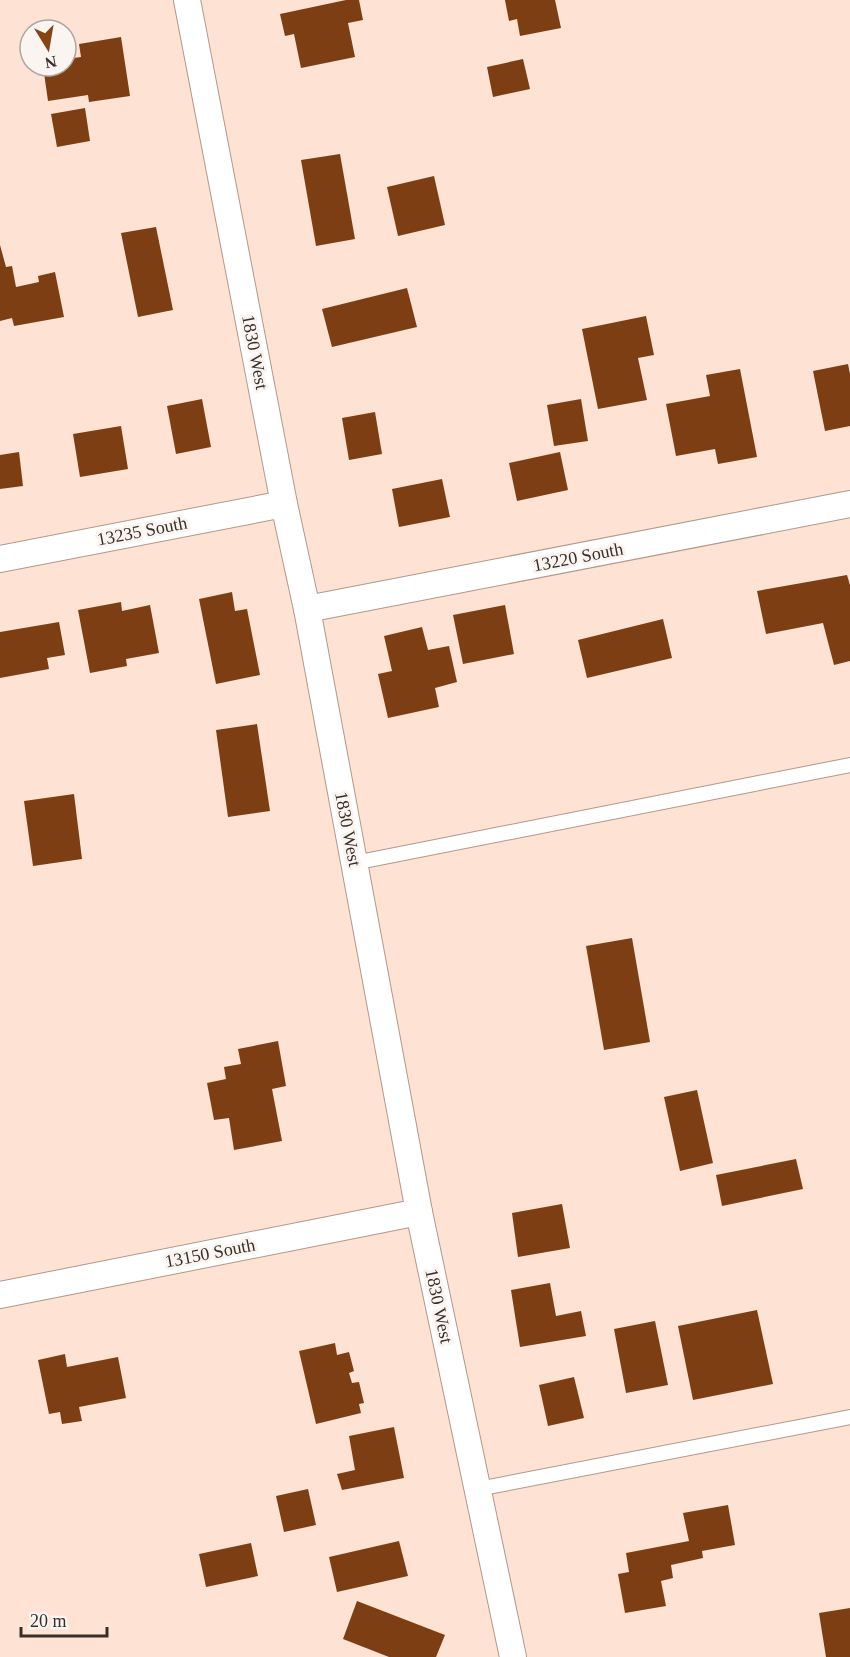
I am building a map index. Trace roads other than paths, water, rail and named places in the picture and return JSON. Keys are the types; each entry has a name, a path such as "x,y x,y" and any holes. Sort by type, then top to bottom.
{"street":[{"name":"1830 West","path":"187,0 284,504 307,609 419,1212 513,1657"},
{"name":"13235 South","path":"0,559 284,504"},
{"name":"13220 South","path":"307,609 850,504"},
{"name":"13150 South","path":"0,1295 419,1212"}],"lane":[{"path":"354,863 850,765"},
{"path":"478,1489 850,1417"}]}
